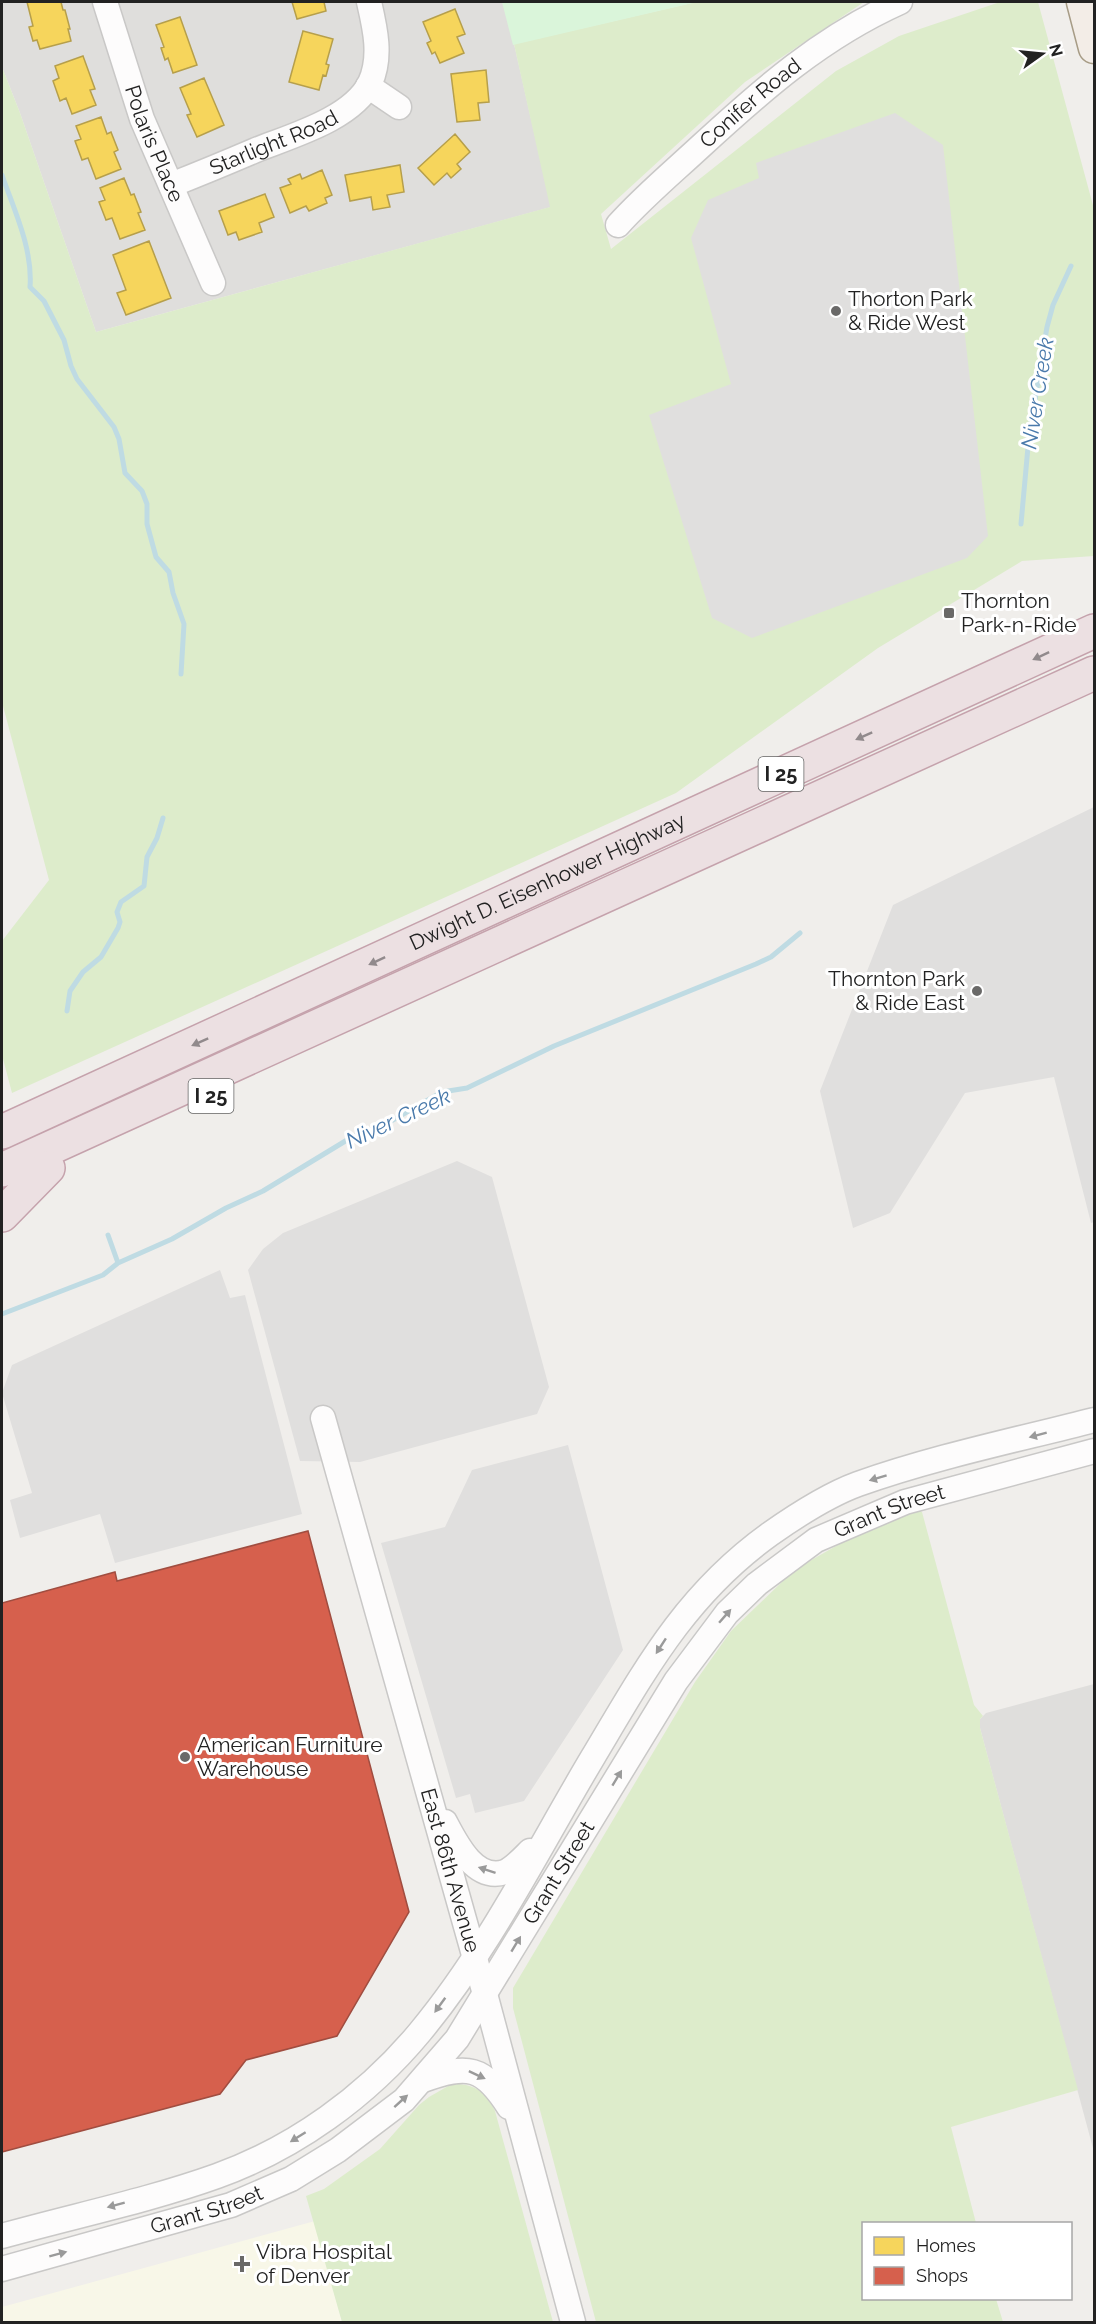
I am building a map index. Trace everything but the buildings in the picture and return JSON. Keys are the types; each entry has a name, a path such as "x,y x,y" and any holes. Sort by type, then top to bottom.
{"highway":[{"name":"Dwight D. Eisenhower Highway","path":"2,1132 1095,631"},
{"path":"2,1170 1095,674"},
{"name":"I 25","path":"2,1190 443,993 1095,696"},
{"path":"2,1126 62,1104"},
{"path":"2,1215 48,1168"}],"main road":[{"path":"1082,2 1095,48"}],"street":[{"name":"Polaris Place","path":"105,2 142,119 213,284"},
{"name":"Starlight Road","path":"171,185 328,120 355,102 368,86 377,56 369,2"},
{"name":"Conifer Road","path":"618,225 666,178 781,74 841,33 900,2"},
{"path":"368,86 399,107"},
{"name":"East 86th Avenue","path":"323,1418 485,1994 573,2322"},
{"name":"Grant Street","path":"2,2236 218,2175 290,2142 336,2113 378,2076 420,2033 474,1958 635,1687 671,1631 718,1576 769,1535 822,1502 856,1485 1095,1420"},
{"name":"Grant Street","path":"2,2269 231,2205 291,2179 338,2150 404,2100 457,2039 676,1681 727,1612 757,1584 816,1540 904,1502 1095,1451"},
{"path":"427,1788 469,1862 481,1870 493,1874 505,1872 549,1831"},
{"path":"421,2081 451,2071 472,2071 490,2081 498,2090 519,2124"}],"shaded area":[{"path":"2,2 503,2 551,207 96,332 2,67"},
{"name":"Thorton Park & Ride West","path":"895,113 943,145 988,536 967,558 752,638 712,618 649,415 731,384 691,238 708,200 759,178 756,163"},
{"name":"Thornton Park & Ride East","path":"1094,807 1094,1222 1091,1223 1054,1077 965,1093 890,1213 853,1228 820,1091 893,905"},
{"path":"457,1161 492,1177 549,1387 537,1414 360,1462 300,1461 248,1270 263,1249 283,1233"},
{"path":"220,1270 230,1298 245,1295 302,1514 115,1563 100,1514 20,1538 10,1500 32,1493 2,1393 12,1365"},
{"path":"568,1445 623,1650 524,1801 475,1813 470,1794 456,1798 381,1543 445,1527 472,1470"},
{"path":"1094,1684 1094,2152 980,1728 980,1719 986,1713"},
{"name":"Vibra Hospital of Denver","path":"315,2221 342,2322 2,2322 2,2307"}],"green space":[{"path":"502,2 697,2 513,45"},
{"path":"696,2 864,2 745,82 601,214 611,249 836,71 899,36 1000,2 1038,2 1094,209 1094,556 1022,561 878,648 676,793 12,1093 2,1055 2,941 49,880 2,702 2,67 96,332 550,207 514,44"},
{"path":"918,1510 922,1512 974,1705 983,1716 980,1719 980,1728 1078,2090 951,2127 976,2222 862,2222 862,2300 996,2300 1003,2322 596,2322 513,2008 513,1988 695,1682 731,1631 785,1579 808,1562 857,1534"},
{"path":"459,2084 482,2092 495,2111 553,2322 342,2322 306,2196 324,2189 380,2149 429,2097 450,2085"}],"waterway":[{"path":"2,175 26,244 30,287 44,301 64,340 77,379 114,427 119,439 125,473 142,491 147,504 147,524 156,557 169,572 173,593 184,624 181,674"},
{"name":"Niver Creek","path":"1021,524 1029,436 1047,327 1053,305 1071,266"},
{"path":"67,1011 70,991 83,972 101,957 118,928 120,922 117,912 121,902 144,886 147,857 157,838 163,818"},
{"name":"Niver Creek","path":"2,1314 103,1275 118,1263 172,1239 226,1208 263,1191 352,1137 384,1125 442,1092 467,1088 554,1046 756,964 771,957 800,933"},
{"path":"108,1235 118,1263"}],"place":[{"name":"Thorton Park & Ride West","path":"836,311"},
{"name":"Thornton Park-n-Ride","path":"949,613"},
{"name":"Thornton Park & Ride East","path":"977,991"},
{"name":"American Furniture Warehouse","path":"185,1757"},
{"name":"Vibra Hospital of Denver","path":"242,2264"}]}
